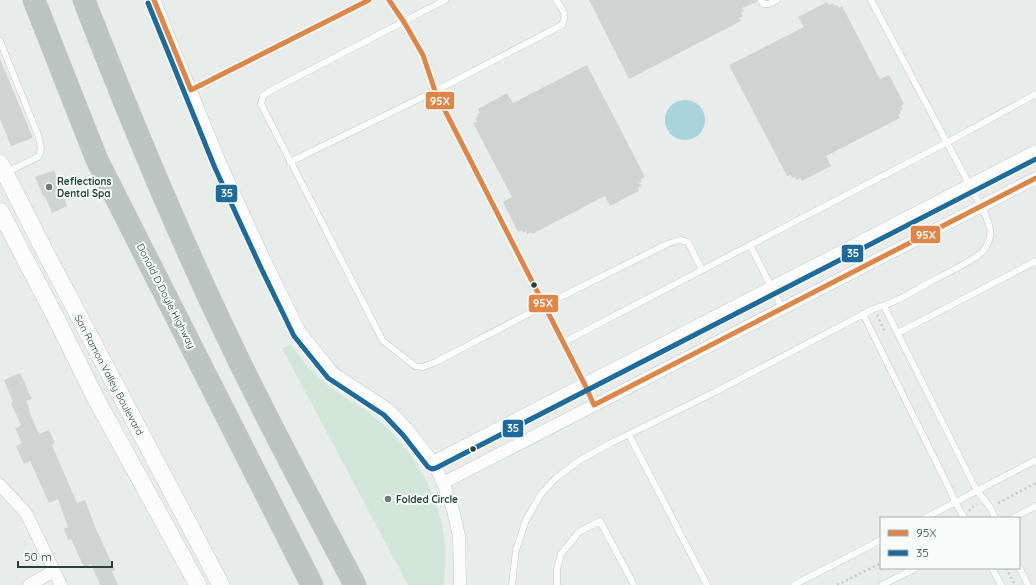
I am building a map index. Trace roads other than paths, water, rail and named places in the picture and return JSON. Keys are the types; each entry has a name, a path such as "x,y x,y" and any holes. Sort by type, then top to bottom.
{"highway":[{"name":"Donald D Doyle Highway","path":"34,0 96,160 312,585"},
{"path":"84,0 154,173 208,296 259,401 355,585"}],"main road":[{"name":"San Ramon Valley Boulevard","path":"3,173 221,585"},
{"name":"San Ramon Valley Boulevard","path":"0,211 56,318 94,397 198,585"}],"street":[{"path":"154,0 221,165 266,265 300,332 333,373 389,410 408,430 433,462 443,482 453,510 459,536 460,585"},
{"path":"433,462 1036,151"},
{"path":"443,482 1036,178"},
{"path":"0,485 26,514 61,585"},
{"path":"29,585 54,571"}],"lane":[{"path":"191,90 369,0"},
{"path":"390,0 423,55 435,91 564,342 594,405"},
{"path":"445,0 270,91 263,96 261,104 383,341 415,366 423,367 436,362 667,244 680,240 688,242 702,270"},
{"path":"290,162 435,91 562,25 565,19 565,14 556,0"},
{"path":"761,0 763,4 769,4 777,0"},
{"path":"512,585 516,550 526,520 541,494 556,478 580,460 863,314 884,306 973,259 982,252 990,237 991,228 871,0"},
{"path":"0,41 41,148 41,153 38,157 3,173"},
{"path":"564,342 946,143 1036,94"},
{"path":"750,245 782,308"},
{"path":"898,333 1036,261"},
{"path":"884,306 977,491 990,507 995,517"},
{"path":"863,314 948,486 954,502 966,516"},
{"path":"629,435 707,585"},
{"path":"927,517 1036,460"},
{"path":"1015,517 1036,506"},
{"path":"557,585 557,569 561,554 579,532 600,521 634,585"},
{"path":"794,585 880,541"},
{"path":"882,585 914,569"},
{"path":"993,569 1001,585"},
{"path":"1020,569 1028,585"}],"water":[{"path":"685,100 699,106 705,120 699,134 685,140 671,134 665,120 671,106"}],"place":[{"name":"Reflections Dental Spa","path":"49,187"},
{"name":"Folded Circle","path":"388,499"}]}
